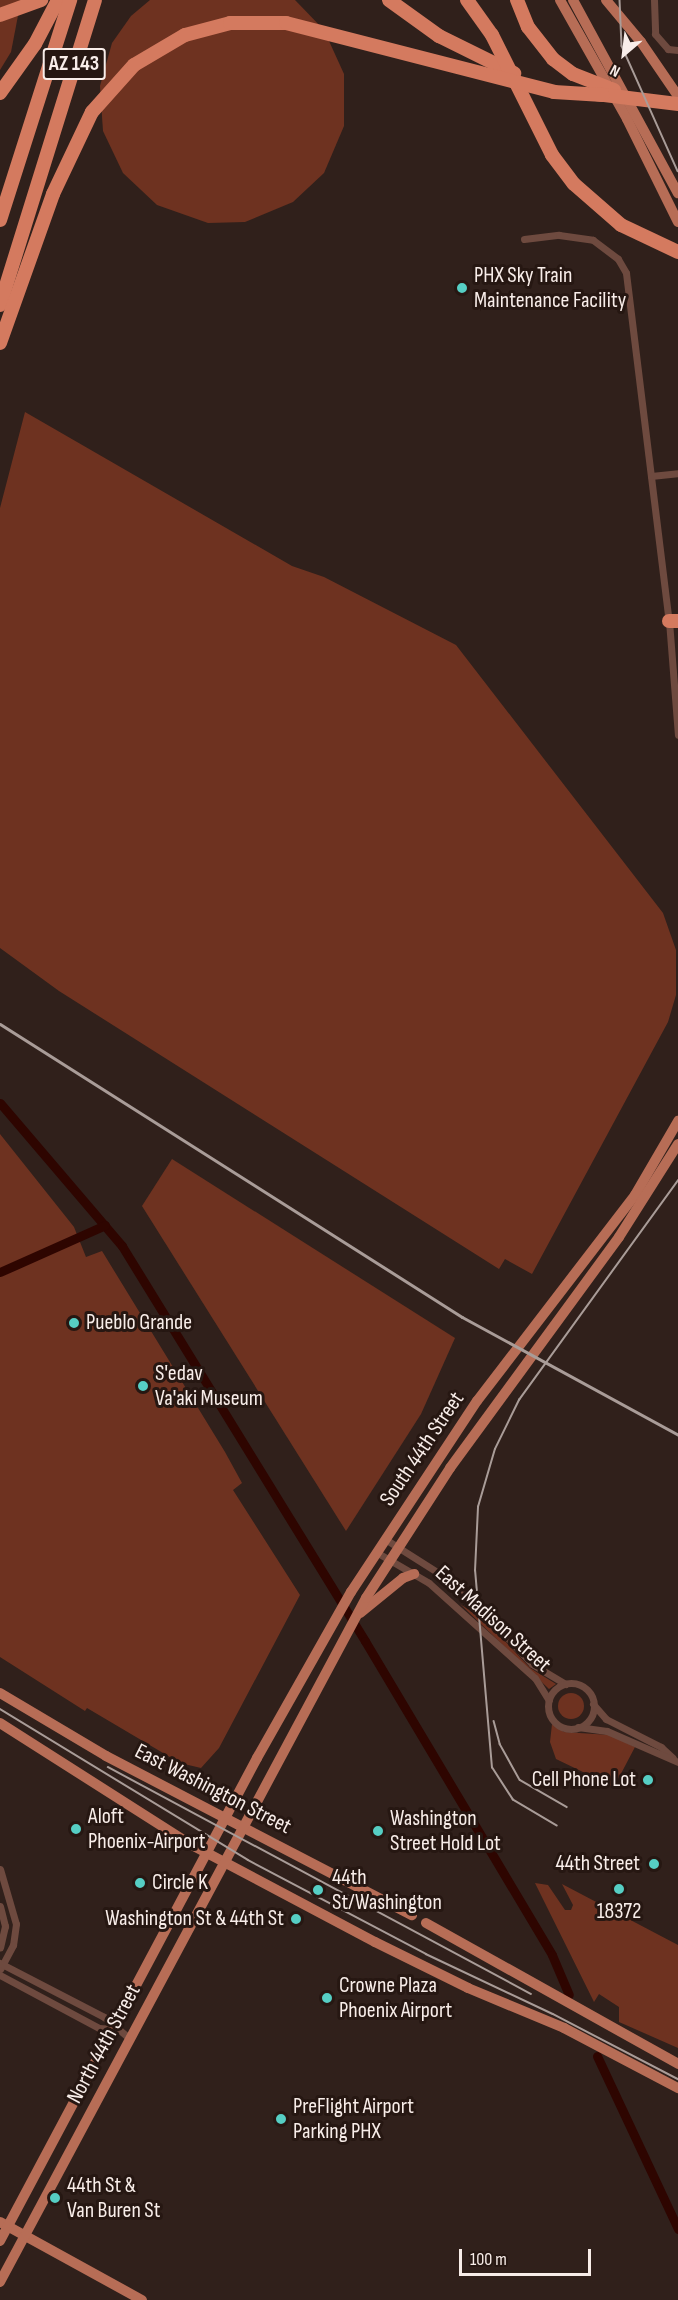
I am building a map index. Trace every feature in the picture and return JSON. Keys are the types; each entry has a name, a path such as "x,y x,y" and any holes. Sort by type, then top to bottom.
{"highway":[{"path":"0,15 41,0"},
{"path":"0,93 27,56 58,0"},
{"name":"AZ 143","path":"0,220 70,0"},
{"name":"AZ 143","path":"0,305 95,0"},
{"path":"389,0 426,28 482,60 529,78 603,95"},
{"path":"467,0 497,37"},
{"path":"478,0 558,165 588,199 632,232 678,252"},
{"path":"517,0 544,50 573,74 606,87 677,101"},
{"path":"0,343 49,203 88,119 128,70 185,35 230,23 286,23 554,92 677,101"}],"main road":[{"path":"560,0 627,119 678,222"},
{"path":"573,0 640,119 678,193"},
{"path":"606,0 665,76 677,101"},
{"name":"South 44th Street","path":"226,1817 333,1623 376,1552 477,1401 635,1194 678,1121"},
{"name":"South 44th Street","path":"244,1826 398,1547 505,1390 619,1237 678,1144"},
{"path":"360,1613 403,1578 414,1574"},
{"name":"East Washington Street","path":"0,1693 106,1756 412,1915"},
{"path":"0,1723 207,1853 468,1988 564,2028 678,2088"},
{"name":"North 44th Street","path":"0,2241 4,2225 114,2029 226,1817"},
{"name":"North 44th Street","path":"0,2282 244,1826"},
{"path":"426,1923 601,2023 678,2064"},
{"path":"4,2225 142,2300"}],"street":[{"path":"654,0 655,34 668,49 678,50"},
{"path":"524,239 567,235 593,240 618,259 626,273 651,476 673,621 678,735"},
{"path":"651,476 676,473"},
{"name":"East Madison Street","path":"385,1539 459,1586 532,1664 565,1684"},
{"name":"East Madison Street","path":"376,1552 414,1574 535,1678 549,1700"},
{"path":"565,1684 583,1686 593,1704 606,1719 661,1747 677,1761 608,1731 578,1727 566,1728 555,1722 548,1711 549,1700 565,1684"},
{"path":"578,1727 590,1718 593,1704"},
{"path":"0,1869 16,1924 13,1945 1,1966 104,2017 114,2029 129,2038"},
{"path":"0,1906 6,1926 0,1947"},
{"path":"0,1975 99,2028 114,2029"}],"shaded area":[{"path":"0,0 21,0 11,52 0,70"},
{"path":"150,0 295,0 324,30 344,74 344,126 324,173 293,202 245,222 208,223 157,205 123,173 103,131 100,86 112,43 131,16"},
{"path":"25,412 292,566 324,577 456,645 663,913 676,950 676,995 668,1022 532,1274 505,1259 499,1269 59,991 0,948 0,508"},
{"name":"S'edav Va'aki Museum","path":"0,1134 74,1227 86,1257 102,1251 225,1452 242,1483 233,1490 300,1595 219,1748 201,1768 180,1763 87,1708 85,1711 0,1657"},
{"path":"172,1159 455,1338 421,1414 346,1531 142,1206"},
{"path":"460,1604 487,1622 530,1668 556,1684 549,1689"},
{"path":"571,1693 580,1697 584,1706 580,1715 571,1719 562,1715 558,1706 562,1697"},
{"path":"552,1724 564,1732 610,1735 635,1747 614,1787 556,1759 550,1742"},
{"path":"535,1883 548,1885 565,1910 571,1910 573,1905 562,1884 678,1945 678,2048 619,2022 619,2007 599,1994 594,2002"}],"waterway":[{"path":"0,1103 122,1246 365,1641 552,1955 569,1995"},
{"path":"0,1272 105,1225"},
{"path":"597,2056 678,2229"}],"tram line":[{"path":"620,0 622,46 678,171"},
{"path":"557,1826 513,1800 492,1768 475,1571 478,1507 495,1449 519,1400 678,1180"},
{"path":"0,1709 248,1860 426,1954 553,2014 678,2079"},
{"path":"494,1721 500,1744 520,1780 567,1807"},
{"path":"108,1767 531,1994"}],"railway":[{"path":"0,1024 462,1317 678,1435"}],"place":[{"name":"PHX Sky Train Maintenance Facility","path":"462,288"},
{"name":"Pueblo Grande","path":"74,1323"},
{"name":"S'edav Va'aki Museum","path":"143,1386"},
{"name":"Cell Phone Lot","path":"648,1780"},
{"name":"Aloft Phoenix-Airport","path":"76,1829"},
{"name":"Washington Street Hold Lot","path":"378,1831"},
{"name":"44th Street","path":"654,1864"},
{"name":"Circle K","path":"140,1883"},
{"name":"18372","path":"619,1889"},
{"name":"44th St/Washington","path":"318,1890"},
{"name":"Washington St & 44th St","path":"296,1919"},
{"name":"Crowne Plaza Phoenix Airport","path":"327,1998"},
{"name":"PreFlight Airport Parking PHX","path":"281,2119"},
{"name":"44th St & Van Buren St","path":"55,2198"}]}
